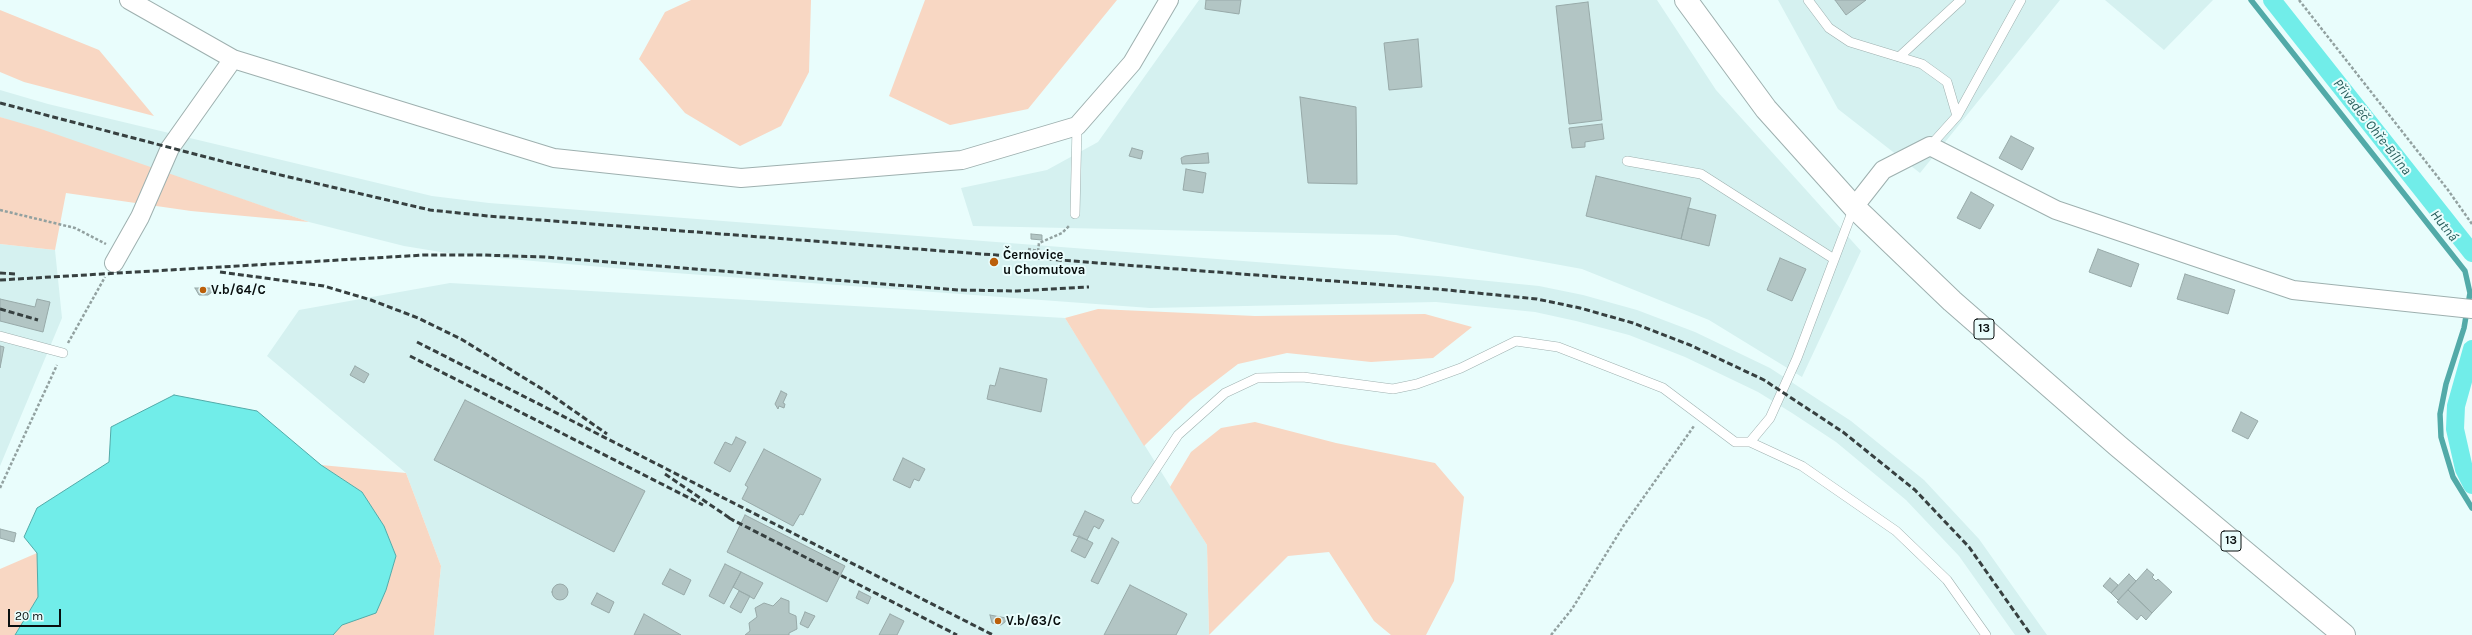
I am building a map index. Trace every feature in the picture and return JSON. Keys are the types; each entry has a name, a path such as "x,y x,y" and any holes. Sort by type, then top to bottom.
{"main road":[{"name":"13","path":"1686,0 1766,109 1854,207 1981,327 2118,446 2344,635"}],"street":[{"path":"129,0 233,59 554,158 741,178 962,160 1077,126 1132,64 1169,0"},
{"path":"117,257 140,217 170,148 233,59"},
{"path":"1854,207 1883,170 1930,146 2056,210 2293,290 2464,308"}],"lane":[{"path":"1808,0 1829,28 1850,42 1922,64 1947,82 1957,116"},
{"path":"1899,57 1961,0"},
{"path":"1930,146 1957,116 2021,0"},
{"path":"1075,214 1077,126"},
{"path":"1627,161 1701,174 1834,259"},
{"path":"1750,442 1770,418 1798,358 1854,207"},
{"path":"0,336 63,353"},
{"path":"1136,499 1178,435 1225,393 1257,378 1304,377 1393,388 1417,384 1461,368 1516,341 1558,347 1663,388 1735,442 1750,442 1802,466 1896,531 1947,580 1986,635"}],"path":[{"path":"2299,0 2448,190 2472,224"},
{"path":"0,210 75,228 117,257 63,353 0,488"},
{"path":"1028,249 1038,251 1039,243 1068,229 1075,214"},
{"path":"1551,635 1572,609 1624,526 1701,416"}],"shaded area":[{"path":"691,0 811,0 809,72 781,126 740,146 685,113 639,59 665,12"},
{"path":"925,0 1117,0 1028,109 950,125 889,96"},
{"path":"1199,0 1657,0 1716,90 1861,251 1802,377 1709,320 1582,269 1396,235 973,226 961,188 1047,170 1098,142"},
{"path":"1778,0 2060,0 1920,173 1838,109"},
{"path":"2105,0 2213,0 2164,50"},
{"path":"0,10 99,50 154,116 24,82 0,72"},
{"path":"0,90 48,104 432,196 489,203 1438,276 1539,286 1583,295 1637,310 1695,332 1770,368 1851,421 1924,480 1979,539 2047,635 2015,635 1959,556 1906,500 1836,442 1758,392 1685,357 1629,335 1535,312 1436,302 1150,308 648,271 453,254 404,246 309,222 0,117"},
{"path":"0,117 41,129 309,222 191,211 66,193 55,250 0,244"},
{"path":"0,244 55,250 62,318 0,466"},
{"path":"450,283 1065,318 1207,545 1209,635 434,635 441,566 406,473 267,356 299,310"},
{"path":"1098,309 1255,316 1425,314 1472,327 1433,358 1371,362 1287,353 1238,364 1191,400 1144,446 1065,318"},
{"path":"1255,422 1336,443 1435,463 1464,497 1454,581 1426,635 1391,635 1374,621 1329,552 1288,556 1209,635 1207,545 1170,487 1191,452 1221,428"},
{"path":"321,465 406,473 441,566 434,635 333,635 342,625 376,612 386,590 396,556 384,526 362,492"},
{"path":"37,553 38,597 15,635 0,635 0,569"}],"water":[{"path":"174,395 257,411 321,465 362,492 384,526 396,556 386,590 376,613 342,625 333,635 15,635 38,597 37,553 24,537 37,508 109,462 111,427"}],"building":[{"path":"1206,0 1241,0 1239,14 1205,9"},
{"path":"1835,0 1866,0 1846,15"},
{"path":"1588,2 1602,120 1569,124 1556,6"},
{"path":"1418,39 1422,87 1389,90 1384,43"},
{"path":"1300,97 1356,107 1357,184 1308,183"},
{"path":"1602,124 1604,139 1585,142 1585,147 1572,148 1569,128"},
{"path":"2011,136 2034,148 2022,170 1999,158"},
{"path":"1132,148 1143,151 1141,159 1129,156"},
{"path":"1208,153 1209,163 1182,164 1181,158 1185,156"},
{"path":"1186,169 1206,173 1203,193 1183,190"},
{"path":"1596,176 1691,198 1681,239 1586,216"},
{"path":"1971,192 1994,205 1980,229 1957,218"},
{"path":"1688,208 1716,215 1709,246 1681,239"},
{"path":"1031,234 1042,235 1042,240 1031,239"},
{"path":"2098,249 2139,264 2131,287 2089,272"},
{"path":"1780,258 1806,269 1792,301 1767,290"},
{"path":"2185,274 2235,290 2228,314 2177,299"},
{"name":"V.b/64/C","path":"195,288 211,288 212,292 208,295 199,295"},
{"path":"0,299 35,307 37,299 50,302 43,332 0,321"},
{"path":"0,346 4,347 0,368"},
{"path":"355,366 369,374 364,383 350,375"},
{"path":"1000,368 1047,379 1041,412 987,399 990,385 995,386"},
{"path":"781,391 787,394 783,403 785,404 784,408 779,406 778,409 775,404"},
{"path":"465,400 645,491 614,552 434,460"},
{"path":"2241,412 2258,421 2248,439 2232,431"},
{"path":"736,437 746,442 730,472 714,463 725,442 732,445"},
{"path":"764,449 821,479 803,515 800,514 793,526 742,499 748,487 745,485"},
{"path":"903,458 925,469 919,481 914,479 910,488 893,480"},
{"path":"1085,511 1104,520 1099,529 1094,526 1087,540 1073,535"},
{"path":"745,515 845,566 827,602 727,552"},
{"path":"0,529 16,533 14,542 0,538"},
{"path":"1079,536 1093,543 1085,558 1071,551"},
{"path":"1112,538 1119,542 1098,584 1091,581"},
{"path":"725,564 741,572 724,604 709,596"},
{"path":"670,569 691,580 684,595 662,584"},
{"path":"2147,569 2154,575 2152,577 2156,581 2158,579 2172,592 2152,613 2128,590"},
{"path":"741,572 763,583 754,599 733,587"},
{"path":"2129,574 2136,581 2118,600 2111,593"},
{"path":"2110,578 2118,585 2111,593 2103,586"},
{"path":"557,584 563,584 568,589 566,598 563,600 557,600 552,595 552,589"},
{"path":"1130,585 1187,614 1176,635 1104,635"},
{"path":"2128,590 2152,613 2146,620 2141,615 2137,620 2117,602"},
{"path":"739,591 750,596 741,613 730,607"},
{"path":"859,591 871,597 868,604 856,598"},
{"path":"597,593 614,602 609,613 591,604"},
{"path":"781,598 789,601 789,613 796,616 797,629 789,633 789,635 745,635 750,631 749,623 757,617 755,608 764,603 773,606"},
{"path":"805,612 815,616 808,628 800,624"},
{"path":"644,614 681,635 634,635"},
{"path":"890,614 904,621 897,635 879,635"},
{"name":"V.b/63/C","path":"990,615 1006,618 1005,622 1001,625 992,623"}],"waterway":[{"name":"Hutná","path":"2251,0 2465,271 2470,293 2464,328 2446,384 2440,414 2441,437 2453,477 2472,508"},
{"name":"Přivaděč Ohře-Bílina","path":"2272,0 2472,253"},
{"name":"Přivaděč Ohře-Bílina","path":"2472,349 2456,406 2455,429 2464,469 2472,485"}],"railway":[{"path":"0,103 225,162 430,210 488,216 1437,289 1537,299 1580,308 1633,323 1690,345 1764,380 1843,432 1915,490 1969,547 2031,635"},
{"path":"0,280 424,255 482,255 545,257 959,290 1017,291 1089,287"},
{"path":"220,272 324,286 371,300 418,318 461,339 547,392 607,434"},
{"path":"0,273 16,274"},
{"path":"0,309 38,320"},
{"path":"417,342 993,635"},
{"path":"410,356 703,505"},
{"path":"665,474 734,521"},
{"path":"729,518 957,635"}],"place":[{"name":"Černovice u Chomutova","path":"994,262"},
{"name":"V.b/64/C","path":"203,290"},
{"name":"V.b/63/C","path":"998,621"}]}
